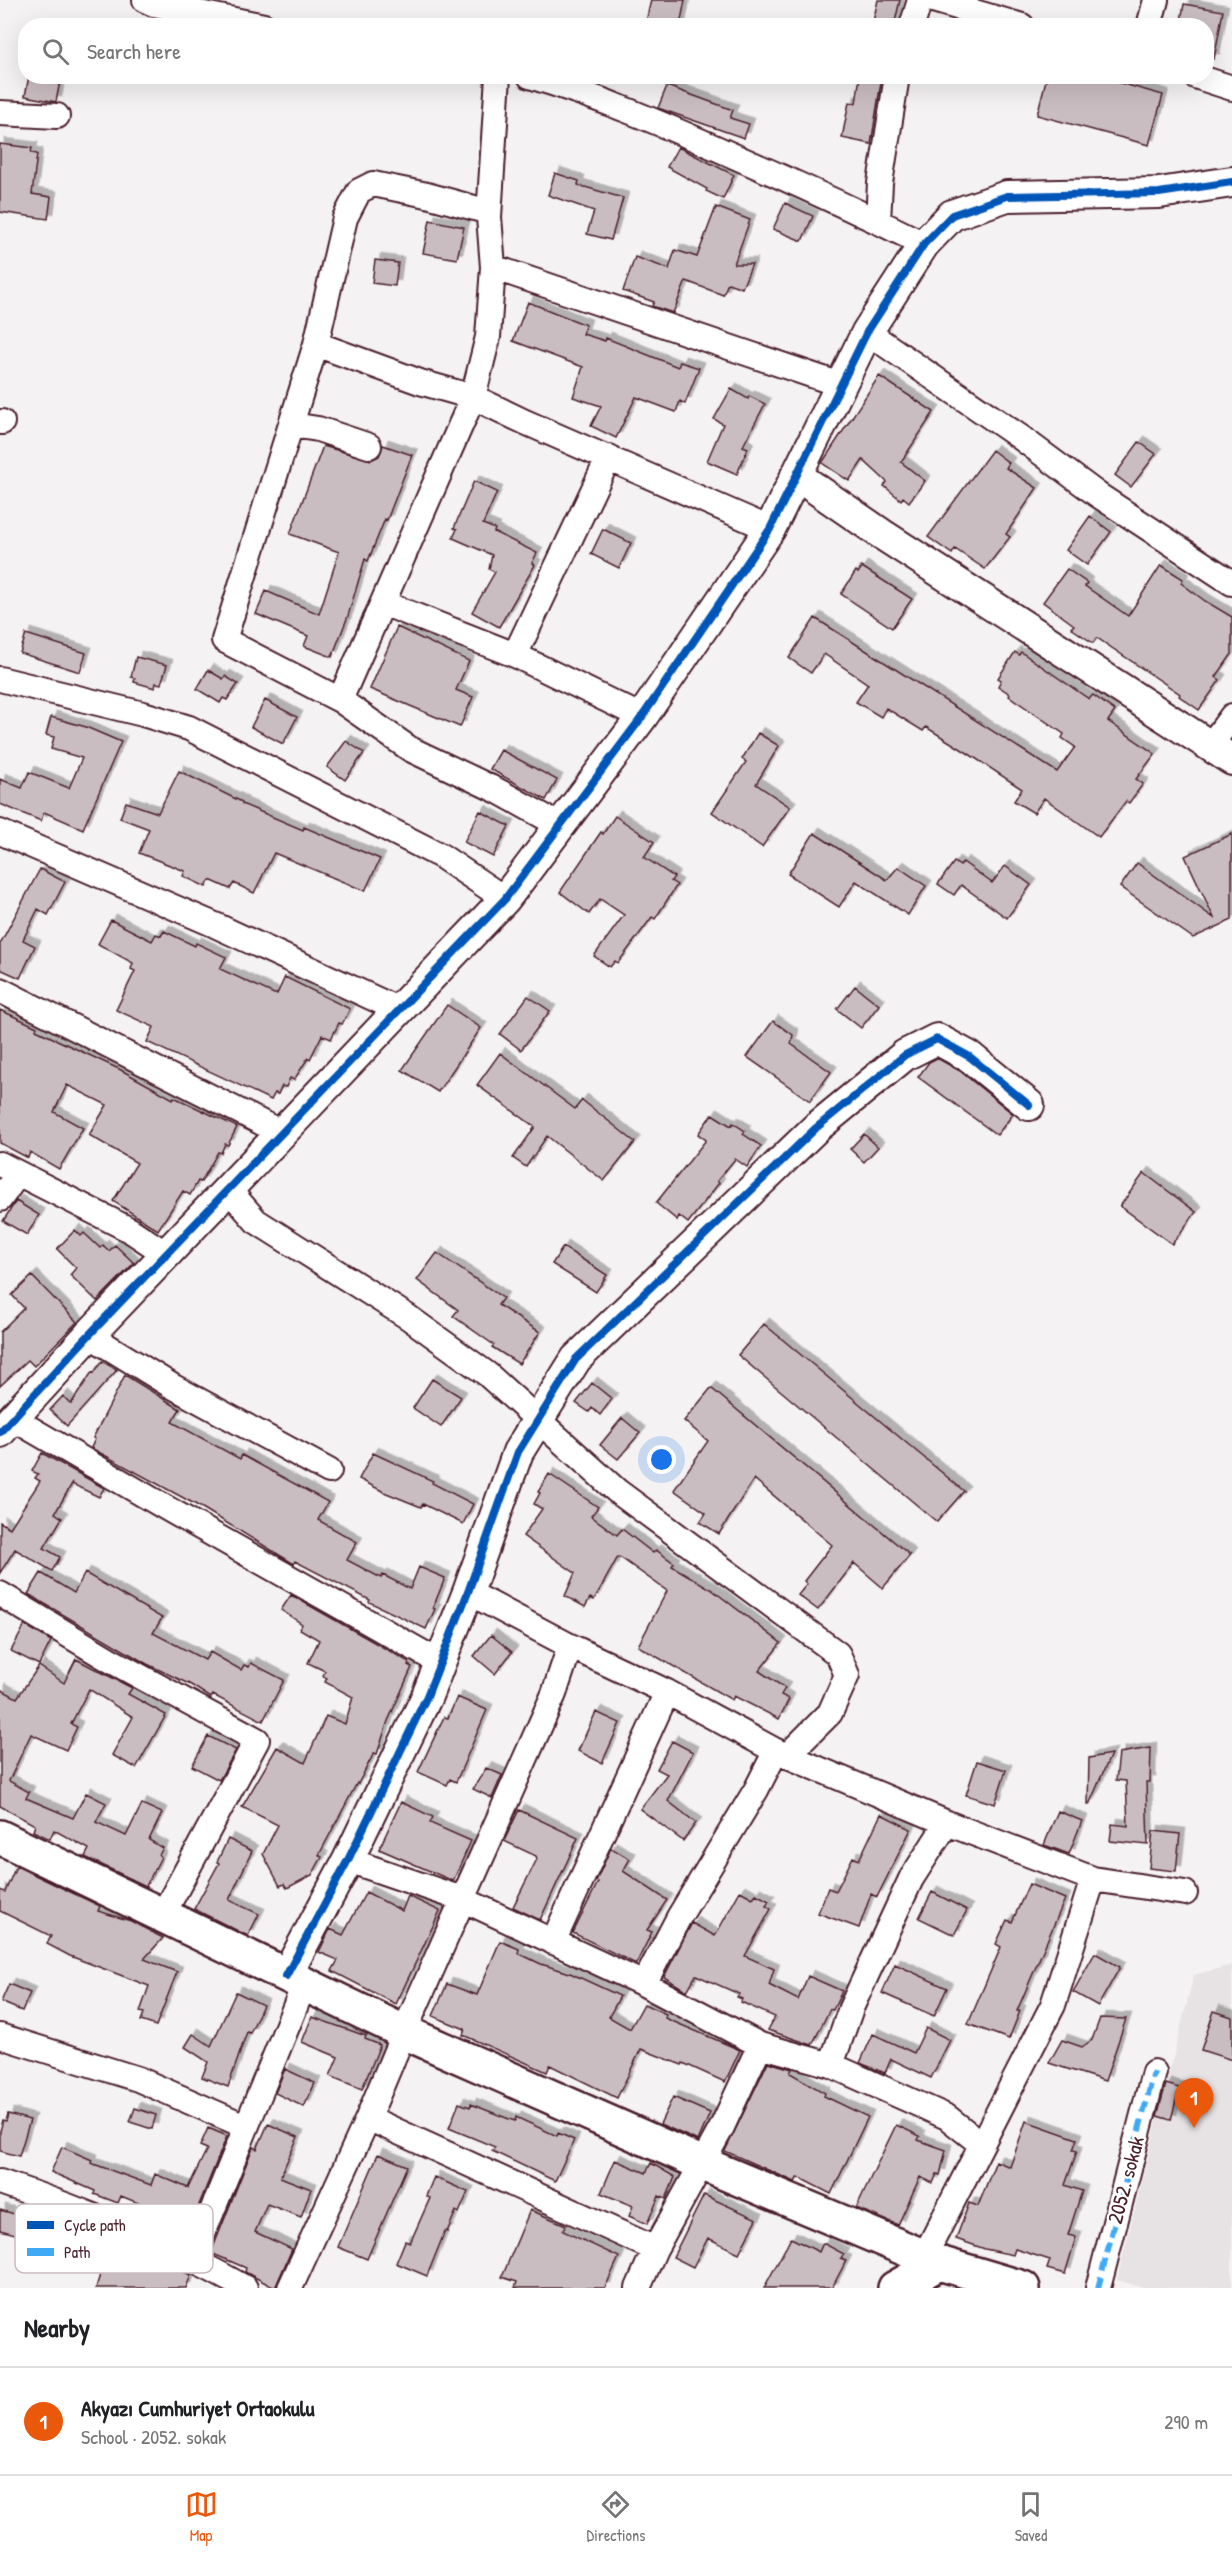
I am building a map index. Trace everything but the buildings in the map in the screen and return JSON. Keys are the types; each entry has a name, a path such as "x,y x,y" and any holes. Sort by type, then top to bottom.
{"main road":[{"path":"0,1838 404,2032 701,2163 920,2274 1023,2288"}],"street":[{"path":"145,0 154,4 224,18"},
{"path":"914,18 920,0"},
{"path":"933,0 995,18"},
{"path":"1151,18 1156,0"},
{"path":"1214,82 1232,88"},
{"path":"340,700 473,397 488,337 493,267 489,212 497,84"},
{"path":"557,84 584,92 878,221 924,244"},
{"path":"878,221 880,183 896,84"},
{"path":"0,113 57,116"},
{"path":"439,1662 168,1509 6,1425 505,898 642,717 770,529 867,332 924,244 952,215 1007,196 1159,193 1232,182"},
{"path":"489,212 427,195 373,184 359,191 345,218 316,344 224,640 340,700 410,748 498,791 561,826"},
{"path":"493,267 841,385"},
{"path":"867,332 1020,437 1098,495 1232,583"},
{"path":"316,344 420,382 473,397 770,529"},
{"path":"292,425 318,429 369,446"},
{"path":"515,655 609,458"},
{"path":"796,475 883,535 1221,753 1232,716"},
{"path":"383,603 515,655 642,717"},
{"path":"0,679 143,714 189,728 441,856 505,898"},
{"path":"0,832 204,921 399,1010"},
{"path":"0,990 282,1132"},
{"path":"213,2207 245,2126 295,1981 348,1860 427,1696 468,1592 518,1452 576,1359 816,1128 905,1055 937,1039 970,1057 1029,1105"},
{"path":"0,1199 9,1169 130,1230 166,1254"},
{"path":"228,1189 256,1221 408,1317 487,1374 617,1491 838,1654 847,1675 830,1713 782,1753 756,1790 679,1917 644,1984"},
{"path":"89,1335 172,1386 329,1471"},
{"path":"468,1592 570,1646 667,1692 782,1753 947,1822 1093,1879 1185,1893"},
{"path":"0,1594 110,1660 257,1740 162,1916"},
{"path":"290,2288 368,2118 462,1899 554,1694 570,1646"},
{"path":"553,1942 667,1692"},
{"path":"831,2065 851,2008 910,1879 947,1822"},
{"path":"348,1860 462,1899 644,1984 760,2044 831,2065 947,2117 981,2144"},
{"path":"920,2274 981,2144 1053,2005 1093,1879"},
{"path":"0,2036 138,2079 245,2126"},
{"path":"638,2288 655,2249 721,2129 760,2044"},
{"name":"2052. sokak","path":"1098,2288 1154,2072"},
{"path":"368,2118 655,2249"},
{"path":"0,2181 64,2204"},
{"path":"213,2270 245,2288"}],"shaded area":[{"path":"1232,1965 1232,2288 1144,2288 1117,2280 1194,1975"}],"marked path":[{"path":"1098,2288 1154,2072"}],"cycle path":[{"path":"0,1432 89,1335 505,899 642,717 770,529 867,332 924,244 952,215 1007,196 1159,193 1232,182"},
{"path":"286,1976 348,1860 427,1696 468,1592 518,1452 576,1359 816,1128 905,1055 937,1039 970,1057 1029,1105"}],"place":[{"name":"Akyazı Cumhuriyet Ortaokulu","path":"1194,2128"}]}
